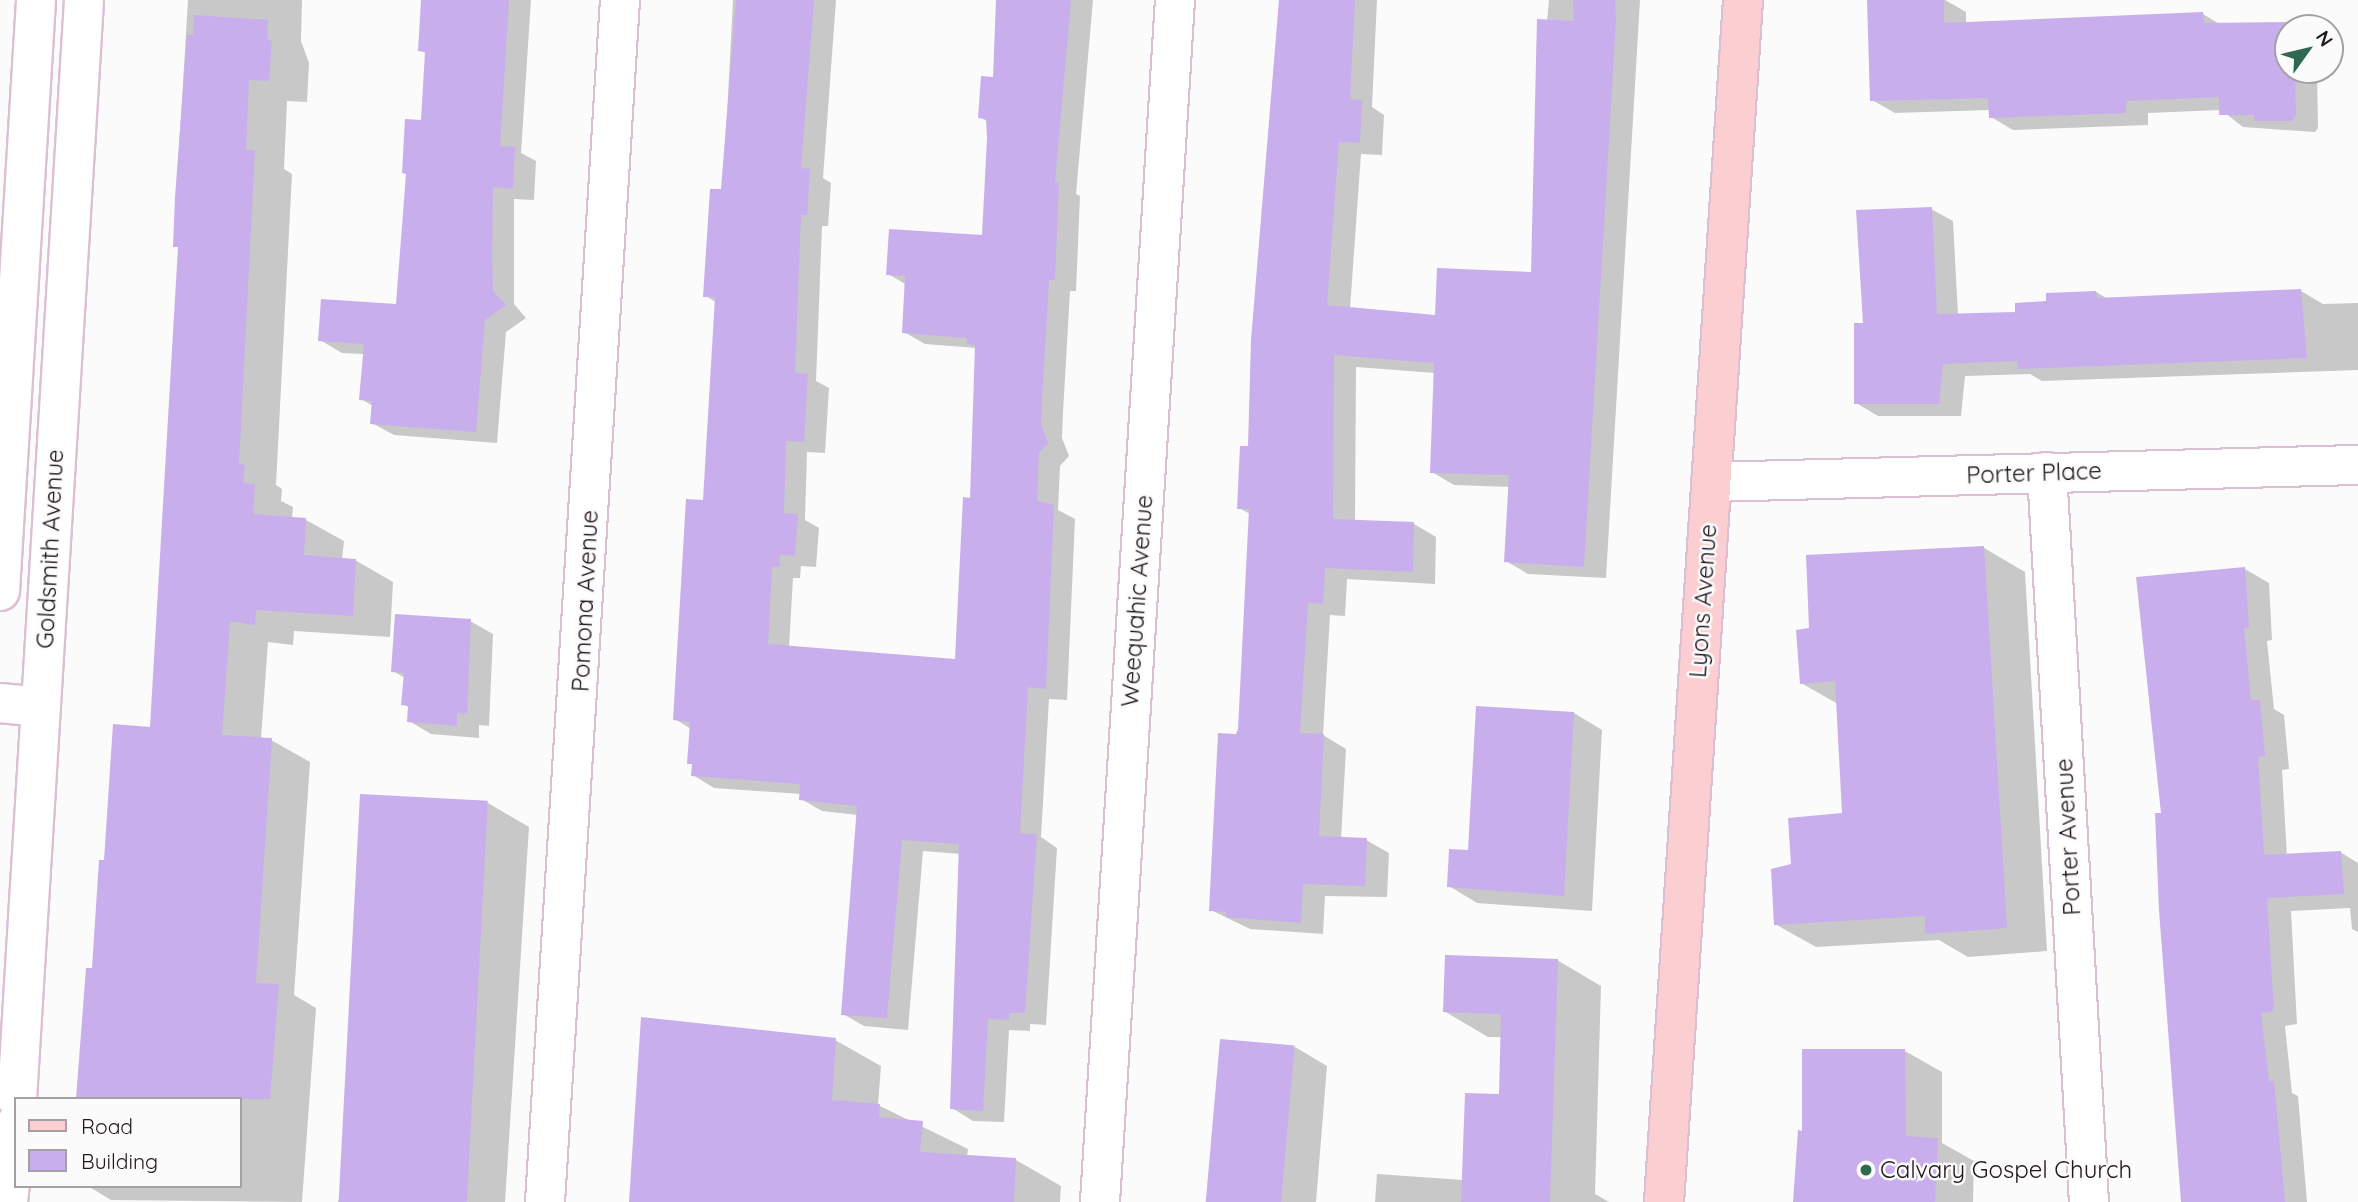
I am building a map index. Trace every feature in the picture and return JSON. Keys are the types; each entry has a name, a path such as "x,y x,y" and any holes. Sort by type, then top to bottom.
{"main road":[{"name":"Lyons Avenue","path":"1664,1202 1743,0"}],"street":[{"name":"Goldsmith Avenue","path":"0,591 36,0"},
{"name":"Goldsmith Avenue","path":"17,1097 84,0"},
{"name":"Pomona Avenue","path":"545,1202 620,0"},
{"name":"Weequahic Avenue","path":"1100,1202 1175,0"},
{"path":"21,243 69,247"},
{"name":"Porter Place","path":"1711,482 2358,465"},
{"name":"Porter Avenue","path":"2047,472 2089,1202"},
{"path":"0,703 41,707"},
{"path":"8,1202 14,1143"}],"building":[{"path":"421,0 509,0 500,146 515,147 513,189 493,187 492,258 493,291 506,305 485,320 476,432 370,424 372,401 359,400 364,344 318,341 321,299 396,304 406,174 402,173 405,119 421,120 425,52 418,51"},
{"path":"736,0 814,0 801,168 810,169 807,215 801,215 795,373 808,374 804,442 786,441 784,513 798,514 795,556 780,555 779,567 772,567 768,644 955,659 963,497 970,498 975,345 967,344 967,338 902,333 905,276 886,275 889,229 982,235 987,138 986,119 978,118 981,76 993,77 996,0 1071,0 1055,182 1059,182 1055,280 1049,280 1042,400 1041,425 1048,443 1039,453 1037,501 1054,505 1046,689 1028,687 1020,833 1037,834 1025,1013 1009,1013 1009,1020 988,1019 983,1111 950,1109 959,844 902,840 887,1018 841,1015 857,806 799,800 800,784 691,776 692,764 687,764 690,722 673,720 686,499 703,500 715,297 703,297 710,189 721,189"},
{"path":"1279,0 1355,0 1350,99 1362,100 1360,143 1339,142 1327,305 1435,315 1437,268 1531,272 1537,19 1574,21 1573,0 1615,0 1616,20 1584,567 1504,562 1509,475 1430,473 1434,363 1334,355 1333,519 1414,522 1413,572 1325,568 1323,604 1308,603 1300,733 1324,734 1319,836 1367,838 1365,886 1303,884 1301,923 1226,917 1226,912 1209,911 1218,733 1236,734 1238,729 1249,509 1237,509 1240,446 1248,446 1251,340"},
{"path":"1867,0 1944,0 1944,23 2203,12 2204,23 2274,22 2274,84 2295,84 2296,115 2292,121 2254,121 2254,115 2219,115 2219,97 2126,101 2126,113 1989,118 1988,98 1870,101"},
{"path":"194,15 268,20 267,39 272,40 269,81 249,80 246,150 255,150 239,464 245,465 243,483 255,484 253,514 306,518 304,555 356,559 353,616 256,610 255,625 230,621 222,735 272,738 256,983 279,984 270,1099 76,1097 86,968 92,968 99,860 104,860 113,724 150,727 178,247 173,247 175,197 187,35 193,35"},
{"path":"1932,207 1937,314 2015,312 2015,303 2046,301 2046,293 2096,291 2097,298 2301,289 2307,358 2018,369 2017,361 1943,364 1939,404 1854,404 1854,323 1863,323 1856,210"},
{"path":"1984,546 2007,928 1925,934 1925,916 1774,925 1771,869 1791,864 1788,818 1842,813 1835,681 1800,684 1796,630 1809,628 1806,555"},
{"path":"2245,567 2249,627 2244,628 2251,700 2260,700 2265,756 2258,757 2264,855 2341,851 2344,894 2267,898 2274,1011 2261,1013 2269,1081 2274,1081 2285,1202 2181,1202 2159,910 2155,813 2161,813 2136,577"},
{"path":"395,614 471,619 467,714 457,713 457,726 407,722 408,706 401,705 404,673 391,672"},
{"path":"1476,706 1574,712 1564,896 1447,887 1449,849 1468,850"},
{"path":"360,794 488,801 467,1202 339,1202"},
{"path":"1445,955 1558,959 1550,1202 1461,1202 1465,1093 1499,1094 1501,1014 1443,1012"},
{"path":"641,1017 836,1038 832,1100 880,1104 879,1117 923,1121 920,1152 1016,1158 1014,1202 629,1202"},
{"path":"1220,1039 1295,1046 1281,1202 1206,1202"},
{"path":"1802,1049 1905,1049 1906,1136 1938,1138 1935,1202 1793,1202 1798,1130 1802,1131"}],"place":[{"name":"Calvary Gospel Church","path":"1866,1170"}]}
